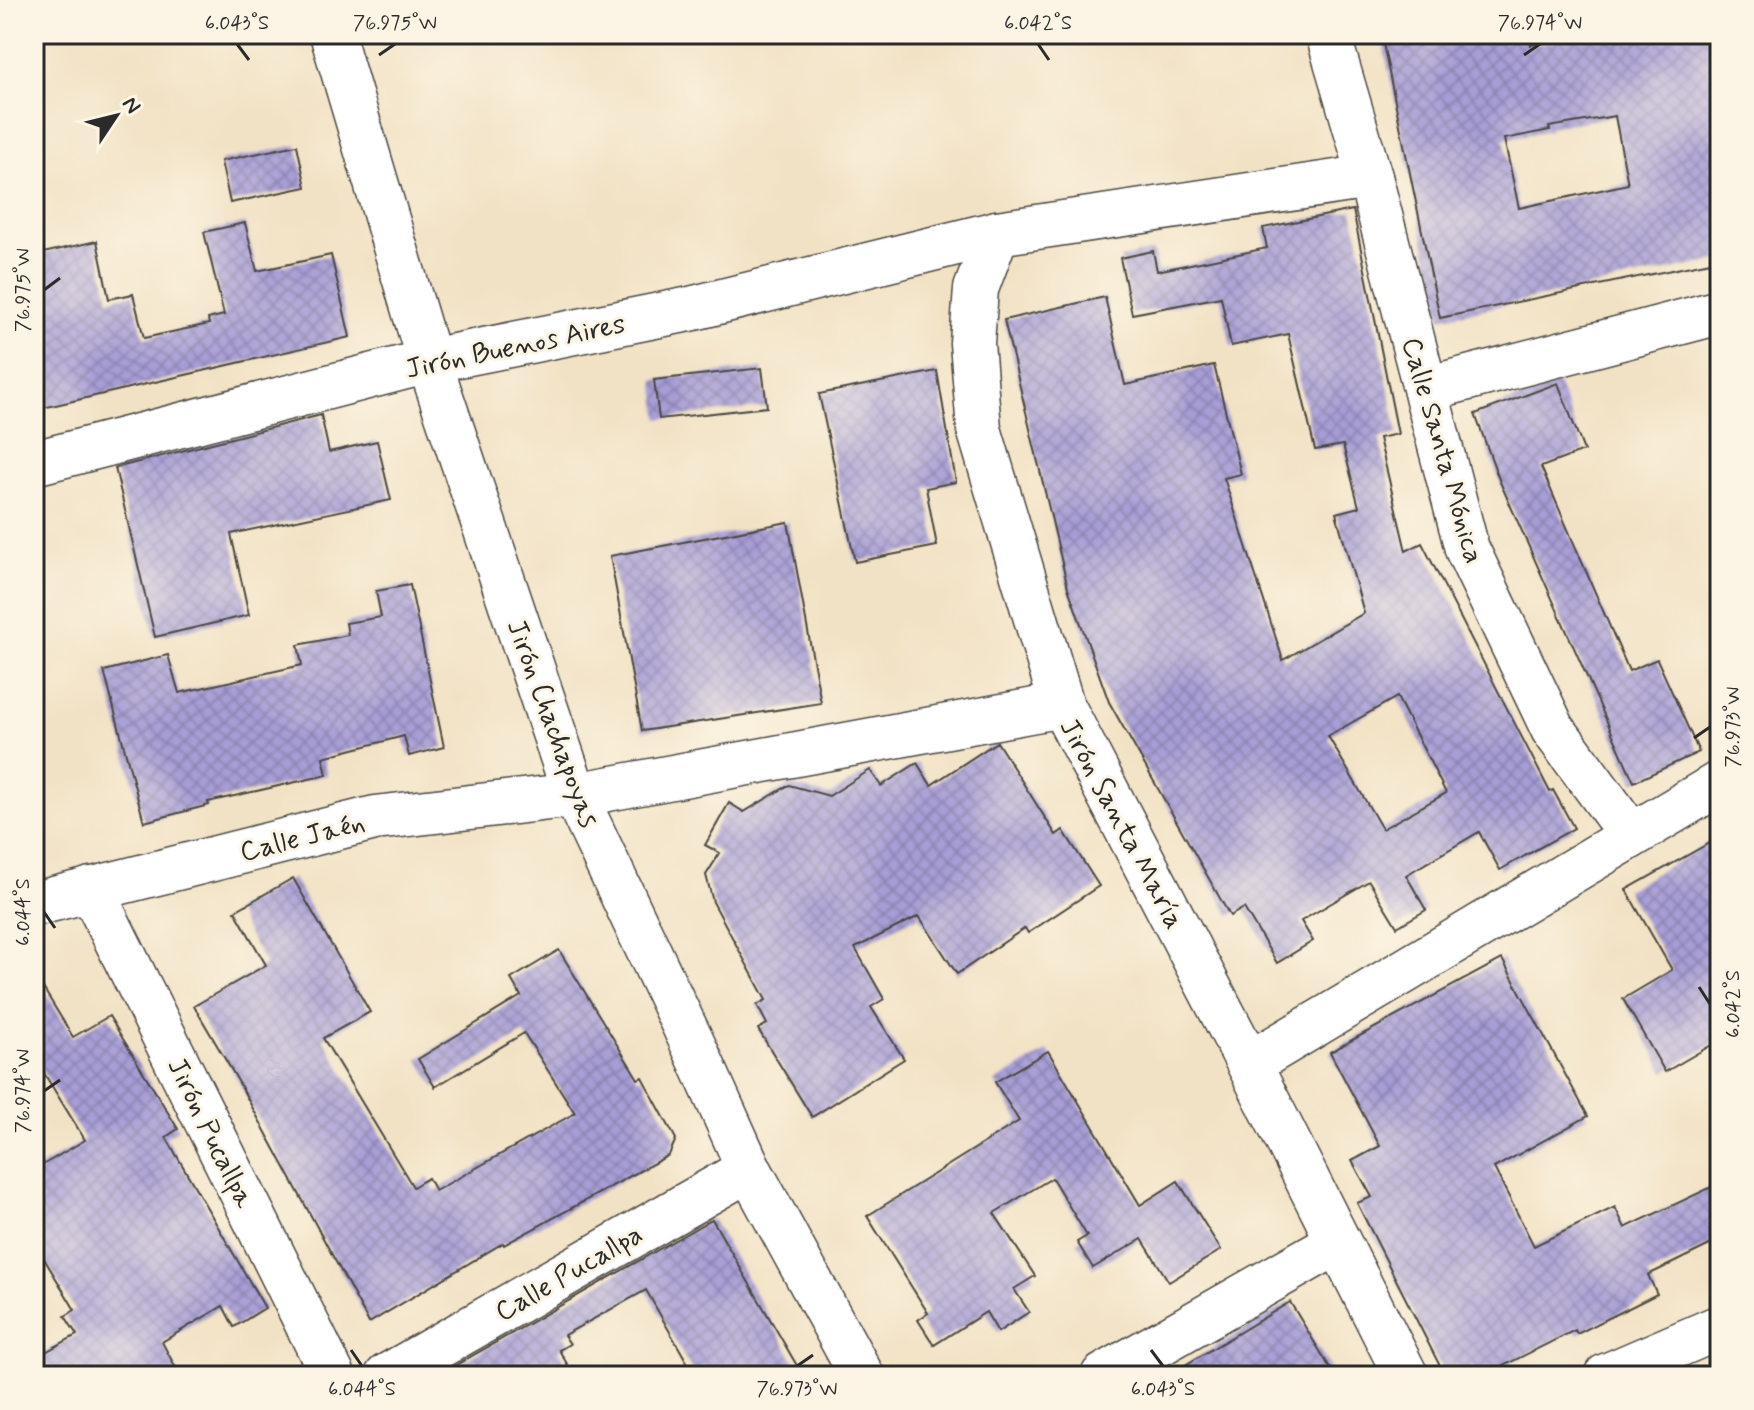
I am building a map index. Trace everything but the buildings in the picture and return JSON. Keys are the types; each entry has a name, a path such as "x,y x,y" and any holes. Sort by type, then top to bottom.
{"street":[{"name":"Jirón Chachapoyas","path":"332,34 429,361 575,795 749,1169 862,1376"},
{"name":"Calle Santa Mónica","path":"1328,34 1370,177 1467,549 1553,729 1631,835"},
{"name":"Jirón Buenos Aires","path":"34,463 429,361 690,309 997,233 1370,177"},
{"name":"Jirón Santa María","path":"997,233 976,289 972,343 979,429 1062,705 1249,1064 1406,1376"},
{"path":"1426,389 1720,312"},
{"name":"Calle Jaén","path":"34,904 375,818 575,795 1062,705"},
{"path":"1249,1064 1720,783"},
{"name":"Jirón Pucallpa","path":"91,889 333,1376"},
{"name":"Calle Pucallpa","path":"387,1376 749,1169"},
{"path":"1103,1376 1338,1242"},
{"path":"1606,1376 1720,1327"}]}
